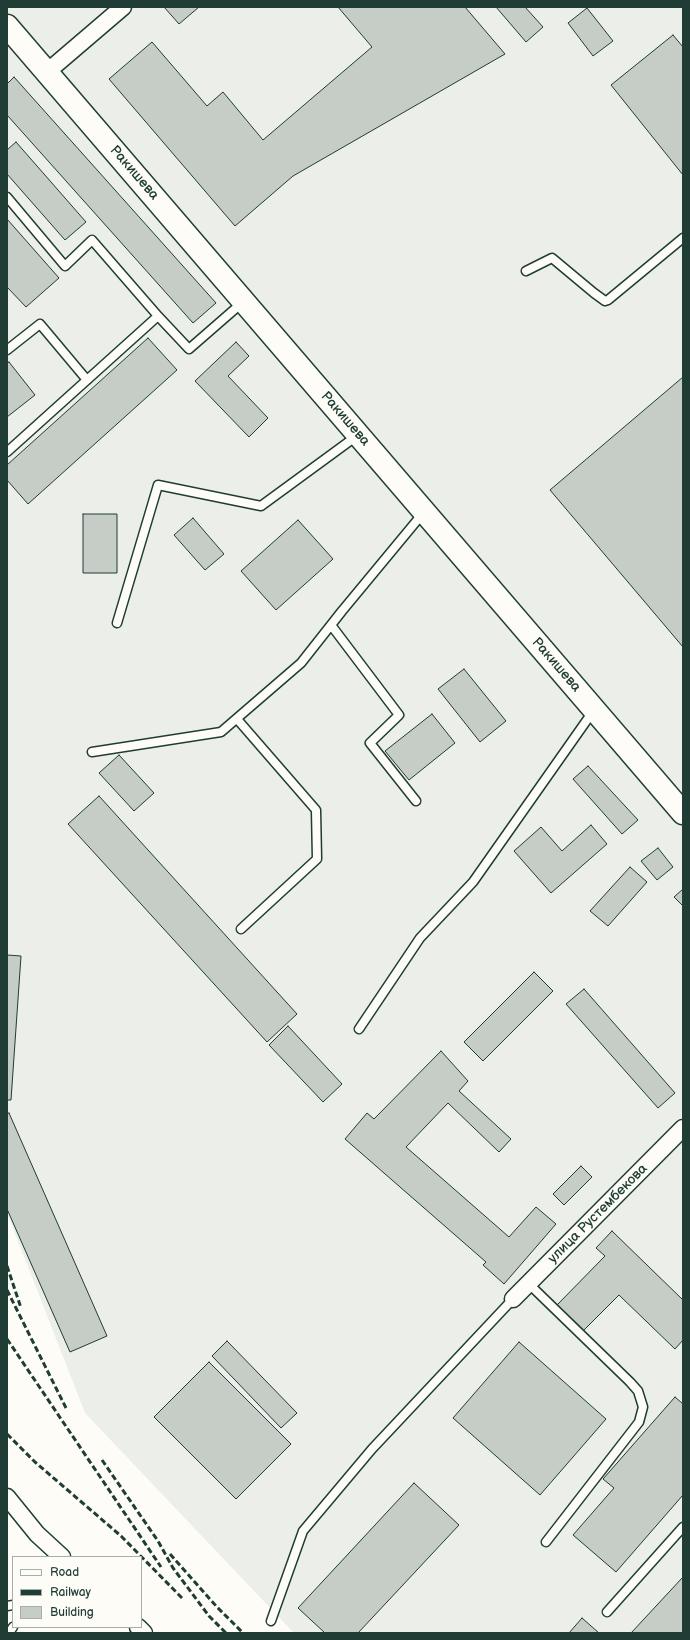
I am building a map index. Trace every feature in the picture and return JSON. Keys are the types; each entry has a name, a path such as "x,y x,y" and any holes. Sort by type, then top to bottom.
{"street":[{"path":"46,72 123,7"},
{"name":"Ракишева","path":"7,26 683,812"},
{"name":"улица Рустембекова","path":"513,1299 683,1128"},
{"path":"7,1497 37,1534 61,1556"}],"lane":[{"path":"7,197 65,266 92,240 158,316 189,349 244,302"},
{"path":"526,271 551,258 594,294 605,301 683,238"},
{"path":"7,452 158,316"},
{"path":"7,350 40,324 88,380"},
{"path":"117,623 158,485 261,506 358,435"},
{"path":"92,752 221,732 301,663 424,512"},
{"path":"332,625 399,715 370,743 416,801"},
{"path":"359,1029 420,938 473,882 594,709"},
{"path":"237,719 316,810 317,859 241,929"},
{"path":"529,1284 630,1382 638,1391 643,1407 639,1422 546,1542"},
{"path":"271,1621 303,1531 372,1449 513,1299"},
{"path":"607,1612 683,1527"}],"shaded area":[{"path":"7,7 683,7 683,1633 294,1633 85,1413 7,1213"}],"building":[{"path":"164,7 199,7 179,24"},
{"path":"338,7 465,7 505,54 293,176 235,226 109,79 152,42 207,106 223,92 263,140 372,47"},
{"path":"496,7 525,7 543,27 526,42"},
{"path":"587,8 613,41 593,56 568,23"},
{"path":"673,35 683,47 683,175 611,85"},
{"path":"14,77 216,303 193,323 7,115 7,84"},
{"path":"16,142 86,222 65,240 7,174 7,150"},
{"path":"7,219 59,278 26,307 7,287"},
{"path":"148,338 177,370 28,504 7,480 7,465"},
{"path":"236,342 249,356 228,376 268,418 249,437 195,381"},
{"path":"9,362 35,395 7,417 7,363"},
{"path":"683,377 683,647 550,490"},
{"path":"83,514 117,514 117,573 83,573"},
{"path":"193,518 224,554 205,570 174,535"},
{"path":"298,520 333,559 276,610 241,571"},
{"path":"464,669 506,721 480,742 438,689"},
{"path":"432,714 455,743 409,780 385,751"},
{"path":"119,755 154,793 134,811 99,773"},
{"path":"588,766 638,820 622,834 573,779"},
{"path":"99,796 297,1014 267,1042 68,824"},
{"path":"591,825 607,844 551,893 514,851 541,827 562,851"},
{"path":"658,848 673,867 657,880 641,861"},
{"path":"630,867 647,882 608,926 590,911"},
{"path":"683,889 683,906 674,897"},
{"path":"7,955 21,956 11,1100 7,1100"},
{"path":"534,972 553,991 483,1061 464,1042"},
{"path":"584,989 675,1093 658,1108 566,1004"},
{"path":"288,1026 342,1084 323,1102 269,1045"},
{"path":"441,1051 468,1081 459,1091 511,1139 499,1152 448,1103 406,1147 509,1237 536,1207 556,1224 504,1284 483,1265 486,1262 345,1139 367,1113 374,1119"},
{"path":"9,1113 107,1336 70,1352 7,1209 7,1114"},
{"path":"581,1166 592,1177 564,1205 553,1194"},
{"path":"612,1231 683,1300 683,1340 675,1349 619,1295 583,1331 557,1305 605,1256 596,1248"},
{"path":"227,1341 297,1413 281,1428 212,1356"},
{"path":"519,1342 606,1419 540,1495 453,1418"},
{"path":"209,1362 291,1444 236,1499 154,1417"},
{"path":"675,1397 683,1404 683,1495 616,1572 573,1535 614,1488 603,1479"},
{"path":"414,1483 459,1525 358,1633 325,1633 298,1608"},
{"path":"683,1577 683,1633 631,1633"},
{"path":"582,1618 599,1633 569,1633"}],"railway":[{"path":"7,1266 21,1308"},
{"path":"7,1290 66,1408"},
{"path":"7,1339 161,1567"},
{"path":"7,1434 35,1462 121,1536 141,1556"},
{"path":"102,1460 158,1541 173,1568 209,1616 226,1633"},
{"path":"170,1554 217,1607 243,1633"},
{"path":"142,1557 182,1598"}]}
